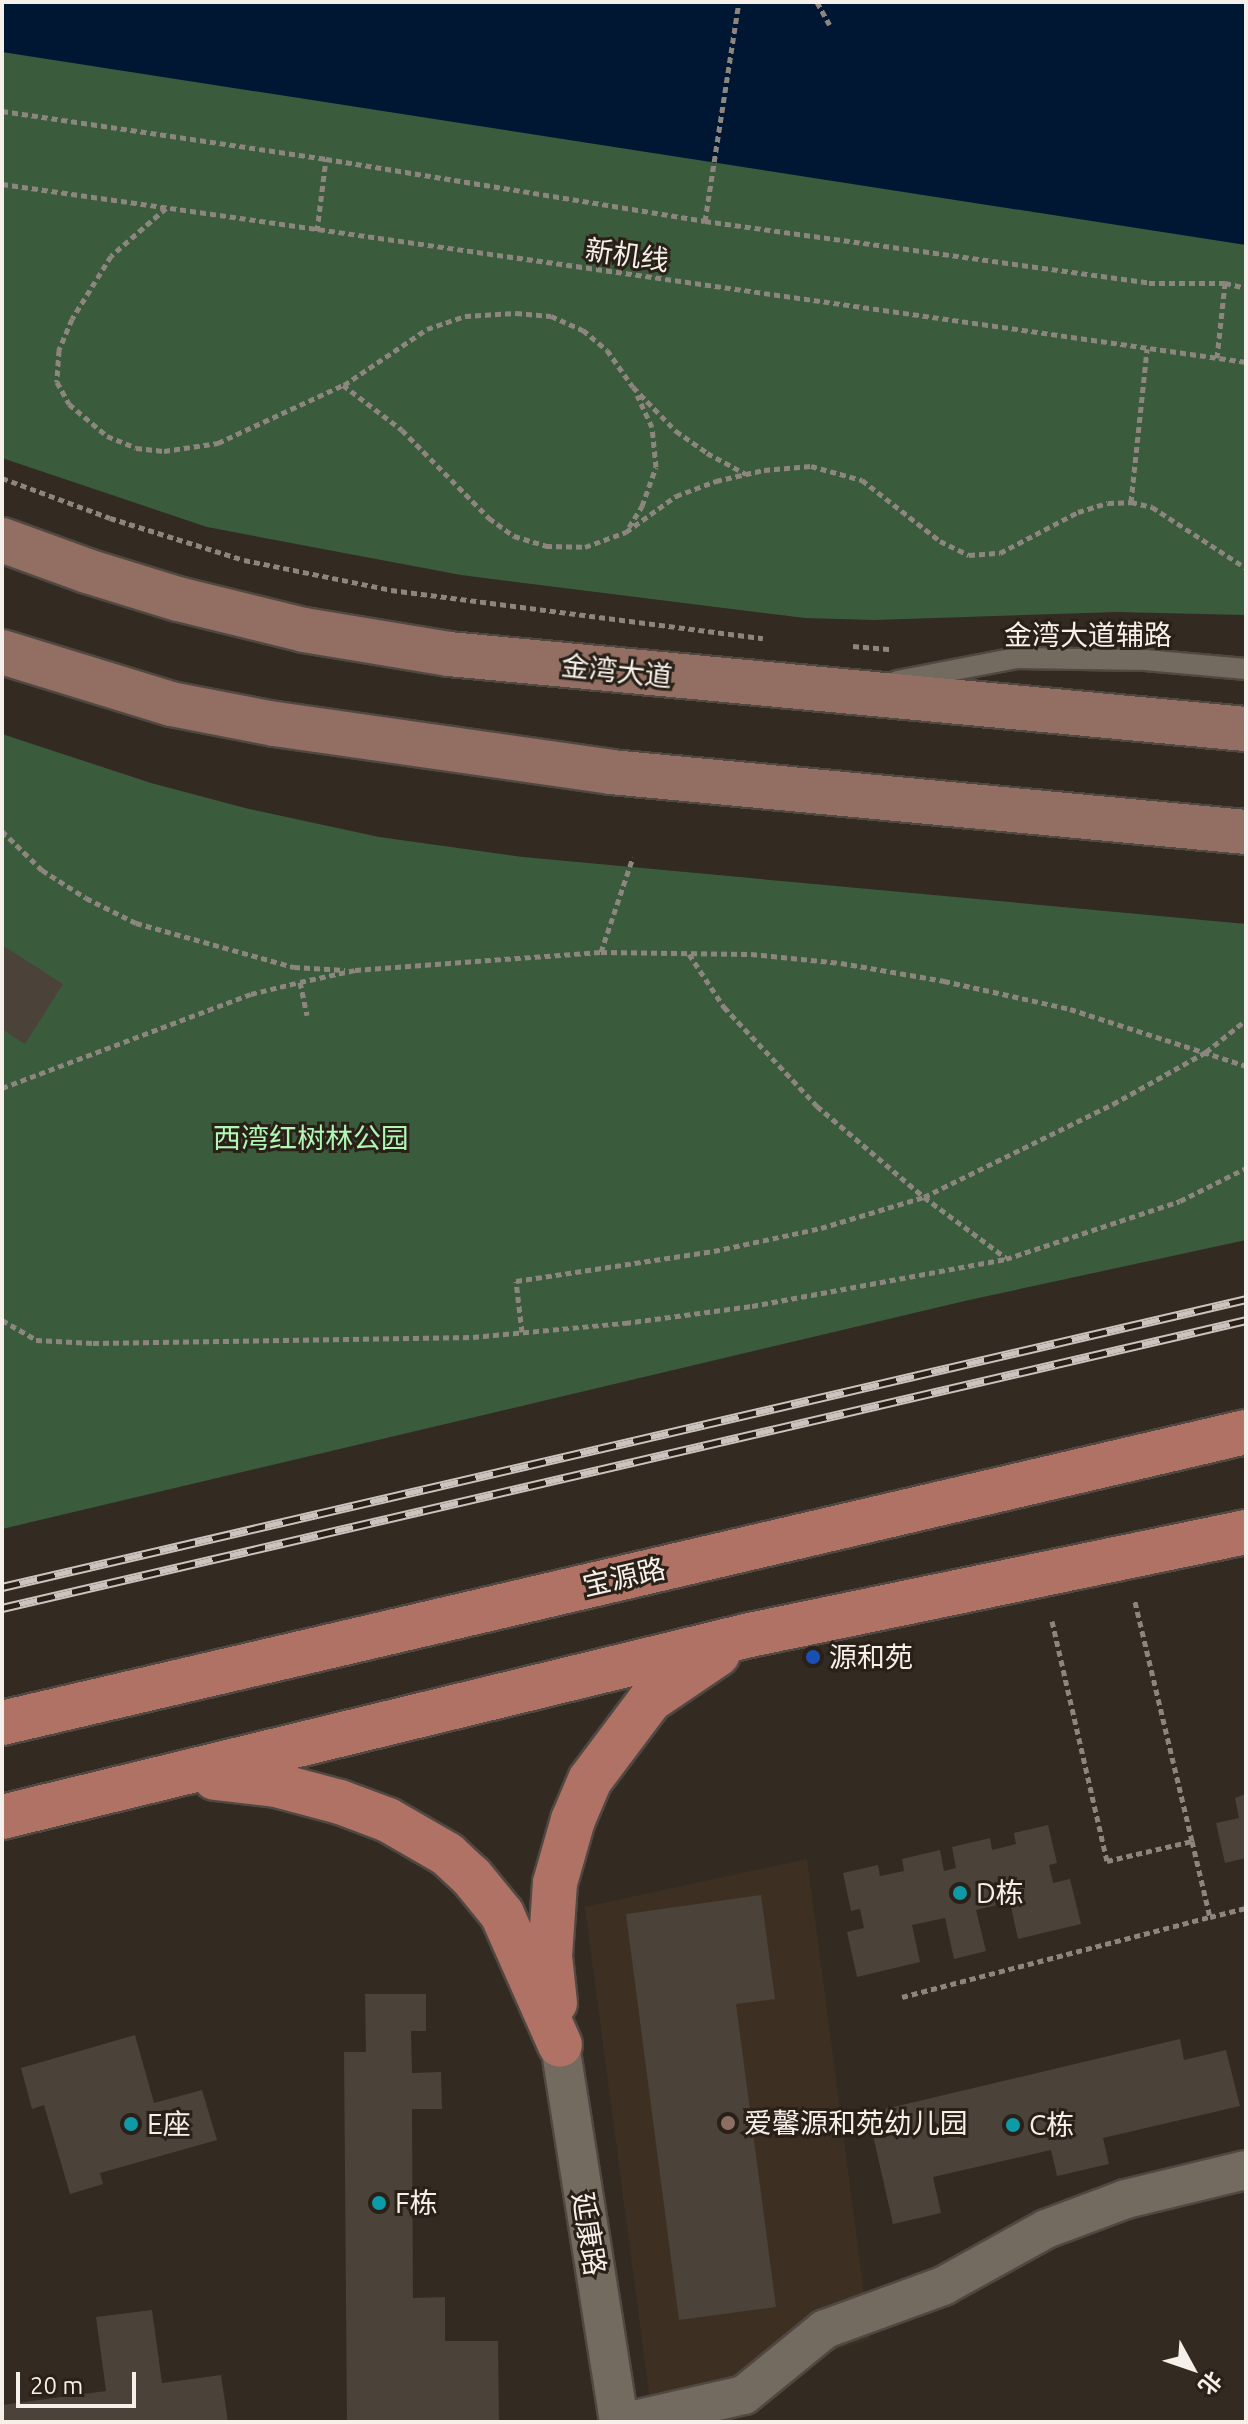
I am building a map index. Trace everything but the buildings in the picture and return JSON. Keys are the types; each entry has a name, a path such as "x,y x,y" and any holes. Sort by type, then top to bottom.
{"main road":[{"name":"金湾大道","path":"2,540 162,594 304,630 449,654 836,693 1246,729"},
{"path":"2,652 171,704 275,724 611,772 1246,832"},
{"name":"宝源路","path":"2,1723 1246,1432"},
{"path":"2,1817 750,1635 1246,1532"},
{"path":"560,2045 550,1956 555,1883 573,1820 590,1780 650,1700 750,1635"},
{"path":"180,1775 276,1785 340,1802 388,1820 447,1854 471,1876 502,1914 560,2045"}],"street":[{"name":"延康路","path":"560,2045 619,2422"},
{"path":"625,2422 744,2395 825,2329 943,2286 1046,2229 1126,2199 1246,2170"}],"lane":[{"name":"金湾大道辅路","path":"836,693 1016,658 1145,660 1246,669"}],"path":[{"path":"705,221 739,2"},
{"path":"817,2 830,25"},
{"path":"2,111 326,159 705,221 1149,283 1225,283 1246,288"},
{"path":"317,231 326,159"},
{"name":"新机线","path":"2,184 1246,362"},
{"path":"166,208 139,228 111,256 72,319 59,350 57,382 69,404 107,436 136,448 164,451 218,443 343,385 427,329 465,316 516,313 551,316 583,330 607,350 633,387 676,431 746,475"},
{"path":"1217,358 1225,283"},
{"path":"1131,502 1147,349"},
{"path":"343,385 402,430 489,518 514,536 546,546 585,547 626,532 676,496 746,475 811,466 862,480 940,541 969,555 1000,553 1078,512 1108,503 1131,502 1152,507 1246,568"},
{"path":"626,532 642,506 656,467 652,427 633,387"},
{"path":"2,478 110,518 244,560 391,590 774,639"},
{"path":"849,646 895,649"},
{"path":"2,831 42,870 86,898 136,923 294,967 355,970 601,952 751,954 841,963 944,981 1070,1009 1246,1066"},
{"path":"601,952 633,857"},
{"path":"688,953 724,1007 817,1106 924,1197 1006,1259"},
{"path":"2,1088 251,994 355,970"},
{"path":"300,982 307,1015"},
{"path":"522,1332 516,1281 714,1251 821,1228 924,1197 1113,1104 1206,1052 1246,1020"},
{"path":"2,1320 36,1340 93,1343 473,1337 752,1306 1006,1259 1180,1201 1246,1168"},
{"path":"1135,1601 1210,1917"},
{"path":"1052,1621 1107,1861 1192,1841"},
{"path":"902,1997 1246,1908"}],"shaded area":[{"name":"爱馨源和苑幼儿园","path":"807,1859 870,2339 651,2408 585,1907"}],"green space":[{"path":"2,2 1246,91 1246,615 1117,612 874,620 805,618 461,575 207,527 2,458"},
{"name":"西湾红树林公园","path":"2,734 151,783 249,809 379,837 523,857 1246,924 1246,1240 969,1300 2,1529"}],"water":[{"path":"2,2 1246,2 1246,245 2,52"}],"railway":[{"path":"2,1587 1246,1299"},
{"path":"2,1608 1246,1320"}],"place":[{"name":"源和苑","path":"813,1657"},
{"name":"D栋","path":"960,1893"},
{"name":"爱馨源和苑幼儿园","path":"728,2123"},
{"name":"E座","path":"131,2124"},
{"name":"C栋","path":"1013,2125"},
{"name":"F栋","path":"379,2203"}]}
